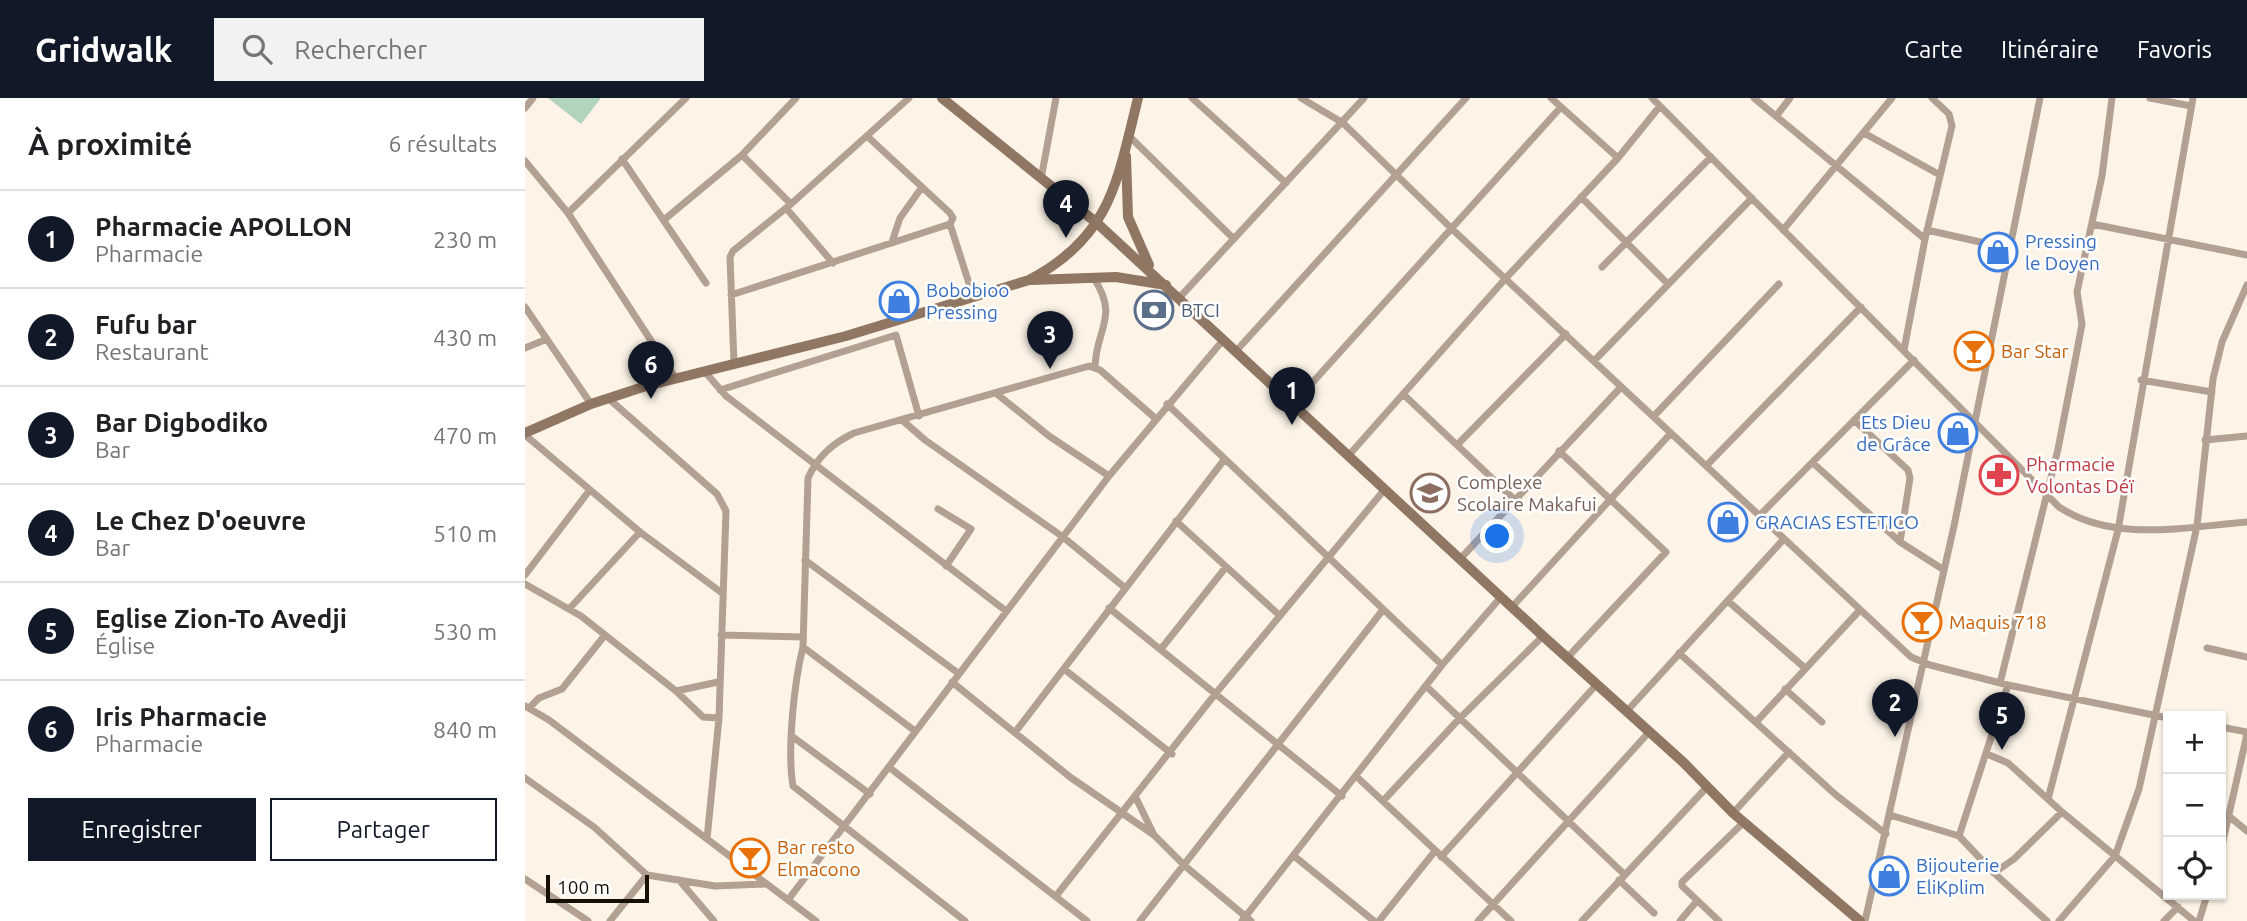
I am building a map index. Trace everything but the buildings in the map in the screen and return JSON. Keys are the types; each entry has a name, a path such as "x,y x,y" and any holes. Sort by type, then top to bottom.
{"street":[{"path":"525,108 533,98"},
{"path":"568,213 686,98"},
{"path":"665,219 742,155 796,98"},
{"path":"734,365 730,257 733,251 788,206 909,98"},
{"path":"942,98 1098,223 1154,273 1543,636 1650,731 1733,813 1862,921 1886,834 1944,570 2040,98"},
{"path":"1041,178 1056,98"},
{"path":"1030,280 1067,258 1098,223 1125,147 1138,98"},
{"path":"1192,98 1286,183"},
{"path":"1301,98 1343,122 1451,229 1911,657 1923,663 2004,684 2163,718"},
{"path":"1180,297 1364,98"},
{"path":"1237,350 1466,98"},
{"path":"1551,98 1618,158"},
{"path":"1652,98 1914,359 2046,495 2071,514 2117,530 2247,522"},
{"path":"1755,98 1924,239"},
{"path":"1776,115 1790,98"},
{"path":"1783,229 1892,98"},
{"path":"1904,350 1924,239 1952,126 1949,114 1932,98"},
{"path":"1959,836 1987,754 2004,684 2082,324 2077,292 2102,176 2112,98"},
{"path":"2048,799 2117,530 2141,380 2192,102 2150,98"},
{"path":"1349,455 1506,278 1618,158 1660,106"},
{"path":"1294,403 1561,107"},
{"path":"1864,132 1940,175"},
{"path":"1128,135 1234,239"},
{"path":"867,136 950,213 953,218 950,224 973,296"},
{"path":"1125,147 1128,217 1154,273"},
{"path":"742,155 788,206 833,263"},
{"path":"1602,267 1711,157"},
{"path":"622,159 706,283"},
{"path":"525,161 568,213 675,379"},
{"path":"892,242 900,218 922,187"},
{"path":"1581,197 1627,240 1668,284"},
{"path":"1594,361 1752,198"},
{"path":"731,295 950,224"},
{"path":"2092,224 2247,255"},
{"path":"1927,230 2011,249"},
{"path":"722,593 589,491 525,434 608,398 846,336 1030,280 1117,277 1167,285"},
{"path":"1093,278 1105,295 1108,306 1095,367"},
{"path":"1654,416 1779,284"},
{"path":"2059,921 2115,856 2136,801 2157,717 2197,526 2211,392 2222,342 2247,285"},
{"path":"525,307 591,404"},
{"path":"1706,466 1861,307"},
{"path":"1457,445 1566,334"},
{"path":"720,390 896,335 919,416"},
{"path":"788,900 1109,477 1155,418 1224,338"},
{"path":"525,348 547,339"},
{"path":"1759,516 1914,359"},
{"path":"965,921 793,786 797,672 803,648 809,478 814,465 842,439 1089,366 1095,367 1155,418"},
{"path":"705,372 720,390 814,465 1006,611"},
{"path":"2141,380 2211,392"},
{"path":"1460,559 1621,387"},
{"path":"997,394 1049,436 1109,477"},
{"path":"1403,394 1514,499"},
{"path":"608,398 722,502 726,512 718,682 719,718 707,839"},
{"path":"1167,404 1327,555 1382,611 1442,665"},
{"path":"902,420 925,440 1063,537 1124,587"},
{"path":"1854,420 1908,470 1910,478 1900,542"},
{"path":"1512,607 1671,433"},
{"path":"2205,440 2247,436"},
{"path":"1559,451 1665,549 1665,555 1567,658"},
{"path":"1016,731 1224,460"},
{"path":"1813,463 1900,542 1944,570"},
{"path":"1056,897 1172,754 1216,693 1327,555 1385,489"},
{"path":"525,575 589,491"},
{"path":"938,509 971,529 946,566"},
{"path":"1176,521 1279,615"},
{"path":"569,609 640,532"},
{"path":"1627,711 1729,603 1783,540"},
{"path":"805,561 958,673"},
{"path":"1161,649 1226,567"},
{"path":"525,584 569,609 605,635 676,691 703,718 719,718"},
{"path":"952,682 1016,731 1070,778 1154,835 1246,920 1442,665 1501,597"},
{"path":"1729,603 1805,668"},
{"path":"1109,608 1342,796"},
{"path":"1140,921 1382,611"},
{"path":"1757,721 1859,611"},
{"path":"605,635 562,689 538,698 527,707 816,921"},
{"path":"721,635 803,637"},
{"path":"1383,801 1460,718 1543,636"},
{"path":"803,648 915,732"},
{"path":"2207,648 2247,657"},
{"path":"1679,653 1789,752 1886,834"},
{"path":"1064,669 1172,754"},
{"path":"676,691 718,682"},
{"path":"1294,856 1377,921 1598,684"},
{"path":"1426,686 1568,820 1654,913"},
{"path":"1785,689 1822,722"},
{"path":"2225,837 2247,733 2226,728"},
{"path":"1478,921 1650,731"},
{"path":"793,737 870,794"},
{"path":"1733,813 1789,752"},
{"path":"1987,754 2008,763 2061,812 2197,921 2205,900"},
{"path":"890,768 1087,921"},
{"path":"1357,777 1511,921"},
{"path":"525,778 594,827 647,875 715,886 766,884"},
{"path":"1582,921 1707,787"},
{"path":"1136,799 1154,835"},
{"path":"1994,873 2014,859 2061,812"},
{"path":"1890,815 1959,836 1994,873 2047,921"},
{"path":"2230,817 2247,831"},
{"path":"1719,921 1696,902 1682,887 1682,882 1744,822"},
{"path":"622,921 612,918 647,875"},
{"path":"679,879 714,921"},
{"path":"527,884 588,921"},
{"path":"1680,921 1696,902"},
{"path":"2164,921 2178,907"}],"green space":[{"path":"548,98 601,98 581,124"}],"place":[{"name":"Le Chez D'oeuvre","path":"1066,238"},
{"name":"Pressing le Doyen","path":"1998,252"},
{"name":"Bobobioo Pressing","path":"899,301"},
{"name":"BTCI","path":"1154,310"},
{"name":"Bar Star","path":"1974,351"},
{"name":"Bar Digbodiko","path":"1050,369"},
{"name":"Iris Pharmacie","path":"651,399"},
{"name":"Pharmacie APOLLON","path":"1292,425"},
{"name":"Ets Dieu de Grâce","path":"1958,433"},
{"name":"Pharmacie Volontas Déï","path":"1999,475"},
{"name":"Complexe Scolaire Makafui","path":"1430,493"},
{"name":"GRACIAS ESTETICO","path":"1728,522"},
{"name":"Maquis 718","path":"1922,622"},
{"name":"Fufu bar","path":"1895,737"},
{"name":"Eglise Zion-To Avedji","path":"2002,750"},
{"name":"Bar resto Elmacono","path":"750,858"},
{"name":"Bijouterie EliKplim","path":"1889,876"}]}
